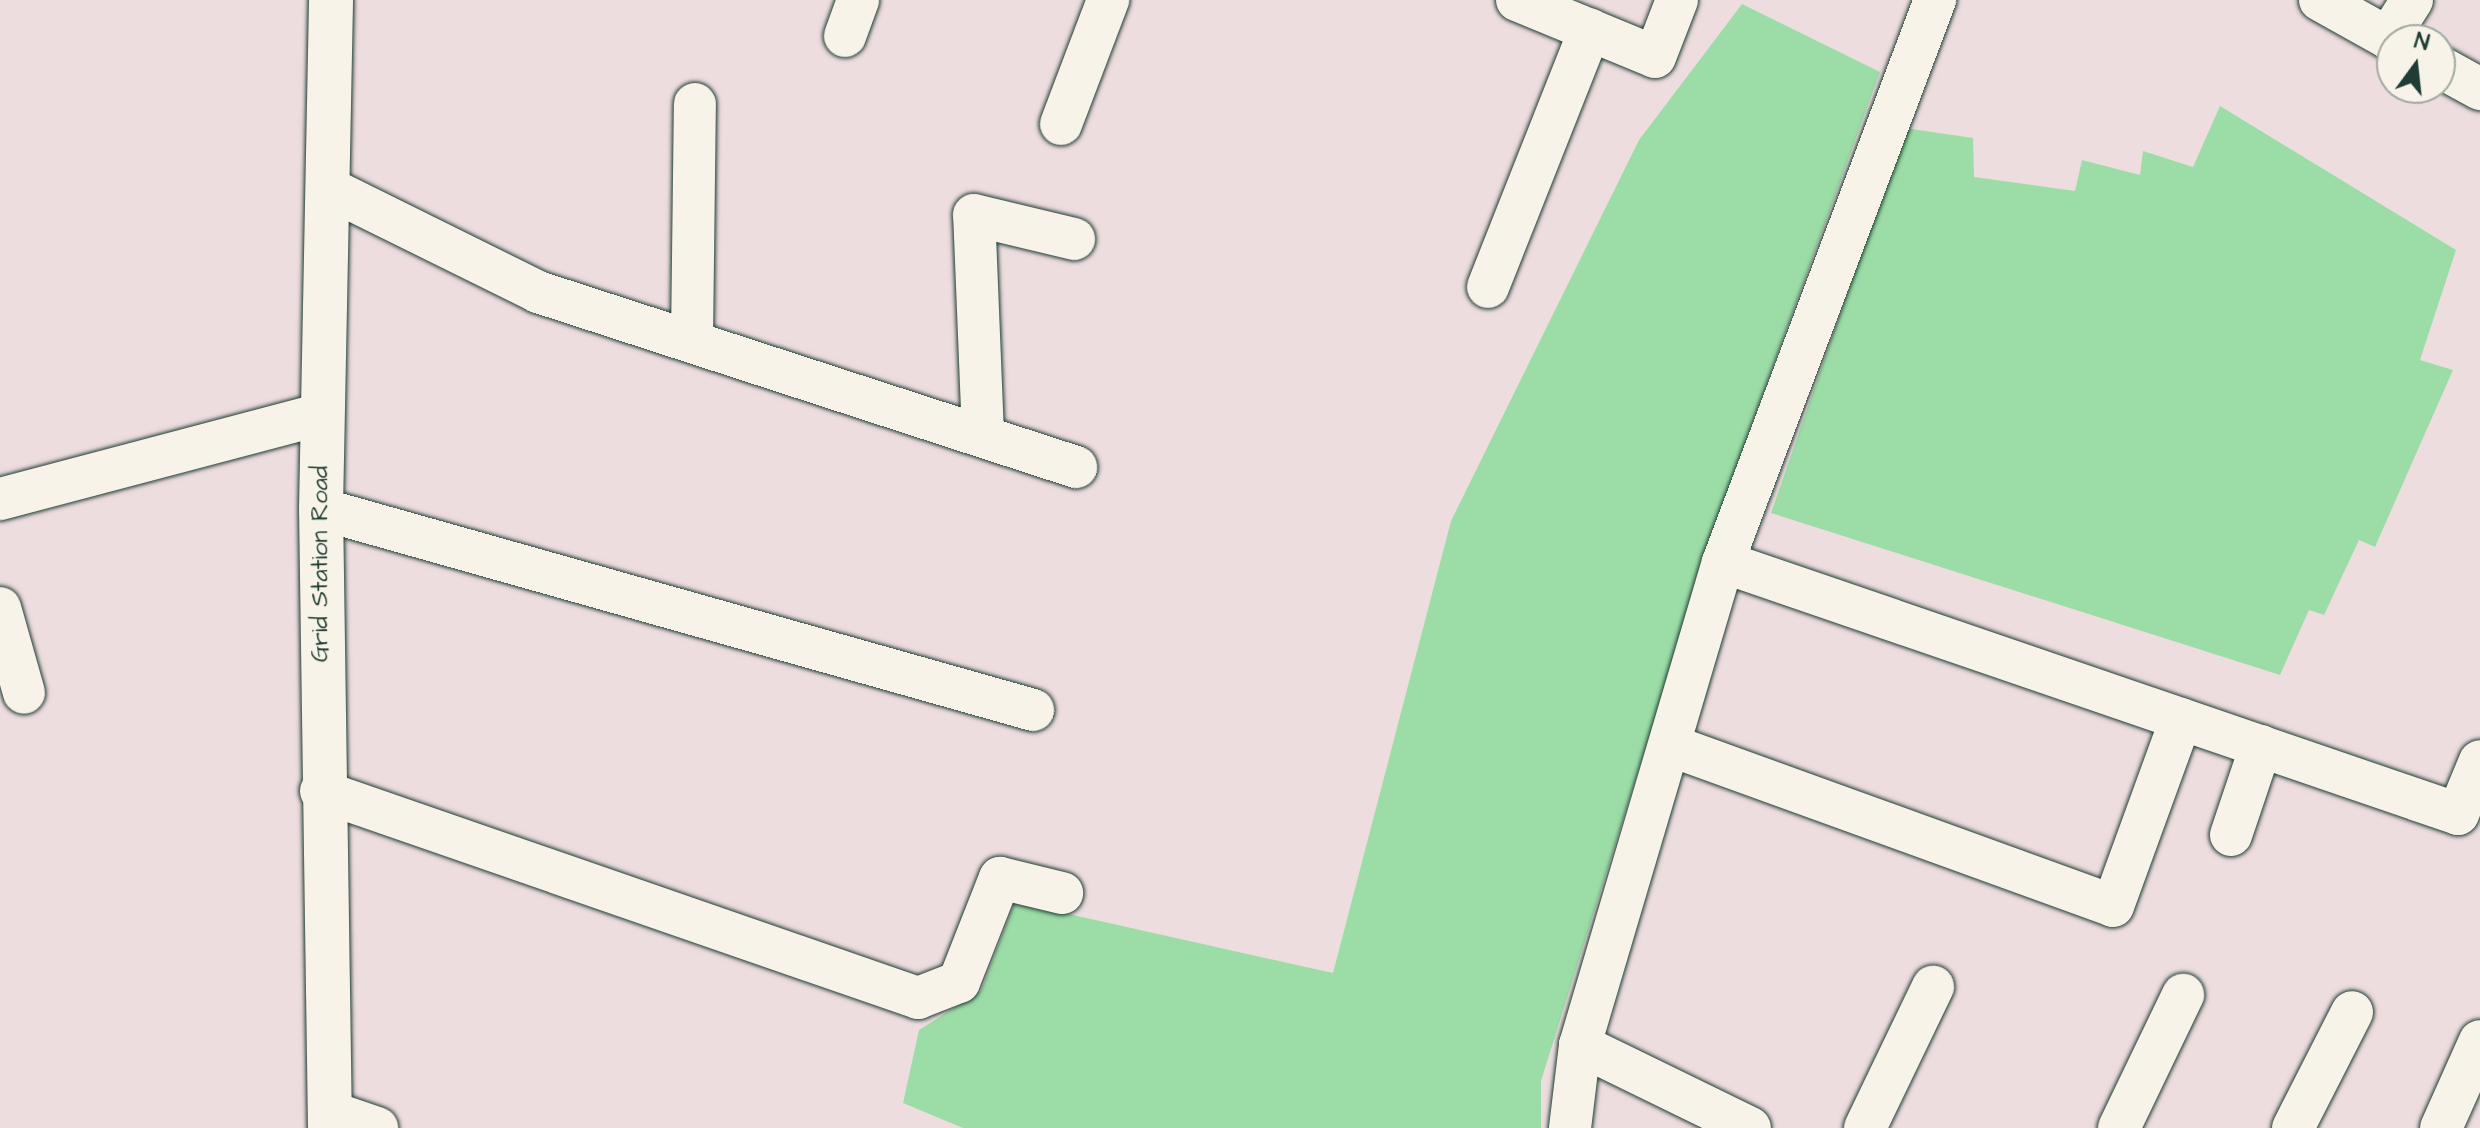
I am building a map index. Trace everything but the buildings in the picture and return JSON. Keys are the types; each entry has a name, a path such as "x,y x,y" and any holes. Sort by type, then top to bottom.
{"main road":[{"name":"Grid Station Road","path":"330,1120 321,791 321,414 332,190 331,0"}],"street":[{"path":"1061,124 1108,0"},
{"path":"1517,0 1655,57 1677,0"},
{"path":"1570,1128 1580,1045 1672,746 1723,562 1935,0"},
{"path":"2320,0 2376,31"},
{"path":"2398,24 2412,0"},
{"path":"1488,287 1590,30"},
{"path":"2456,76 2480,89"},
{"path":"692,340 695,104"},
{"path":"332,190 538,292 1076,467"},
{"path":"983,435 974,215 1074,239"},
{"path":"0,499 321,414"},
{"path":"321,509 1033,710"},
{"path":"1723,562 2458,814 2480,761"},
{"path":"0,608 24,693"},
{"path":"1672,746 2113,906 2181,719"},
{"path":"2231,835 2261,746"},
{"path":"321,791 918,998 959,982 1000,878 1062,893"},
{"path":"1865,1128 1933,987"},
{"path":"2119,1128 2183,995"},
{"path":"2293,1128 2352,1012"},
{"path":"2441,1128 2480,1041"},
{"path":"1580,1045 1750,1128"},
{"path":"330,1120 377,1128"}],"green space":[{"path":"1742,4 1880,72 1716,523 1541,1081 1541,1128 963,1128 903,1103 919,1030 981,991 1015,902 1333,973 1451,521 1639,140"},
{"path":"2220,106 2456,250 2420,360 2453,370 2375,547 2359,540 2324,615 2309,610 2280,675 1771,513 1905,128 1973,138 1974,177 2075,191 2082,160 2140,175 2143,151 2193,167"}]}
